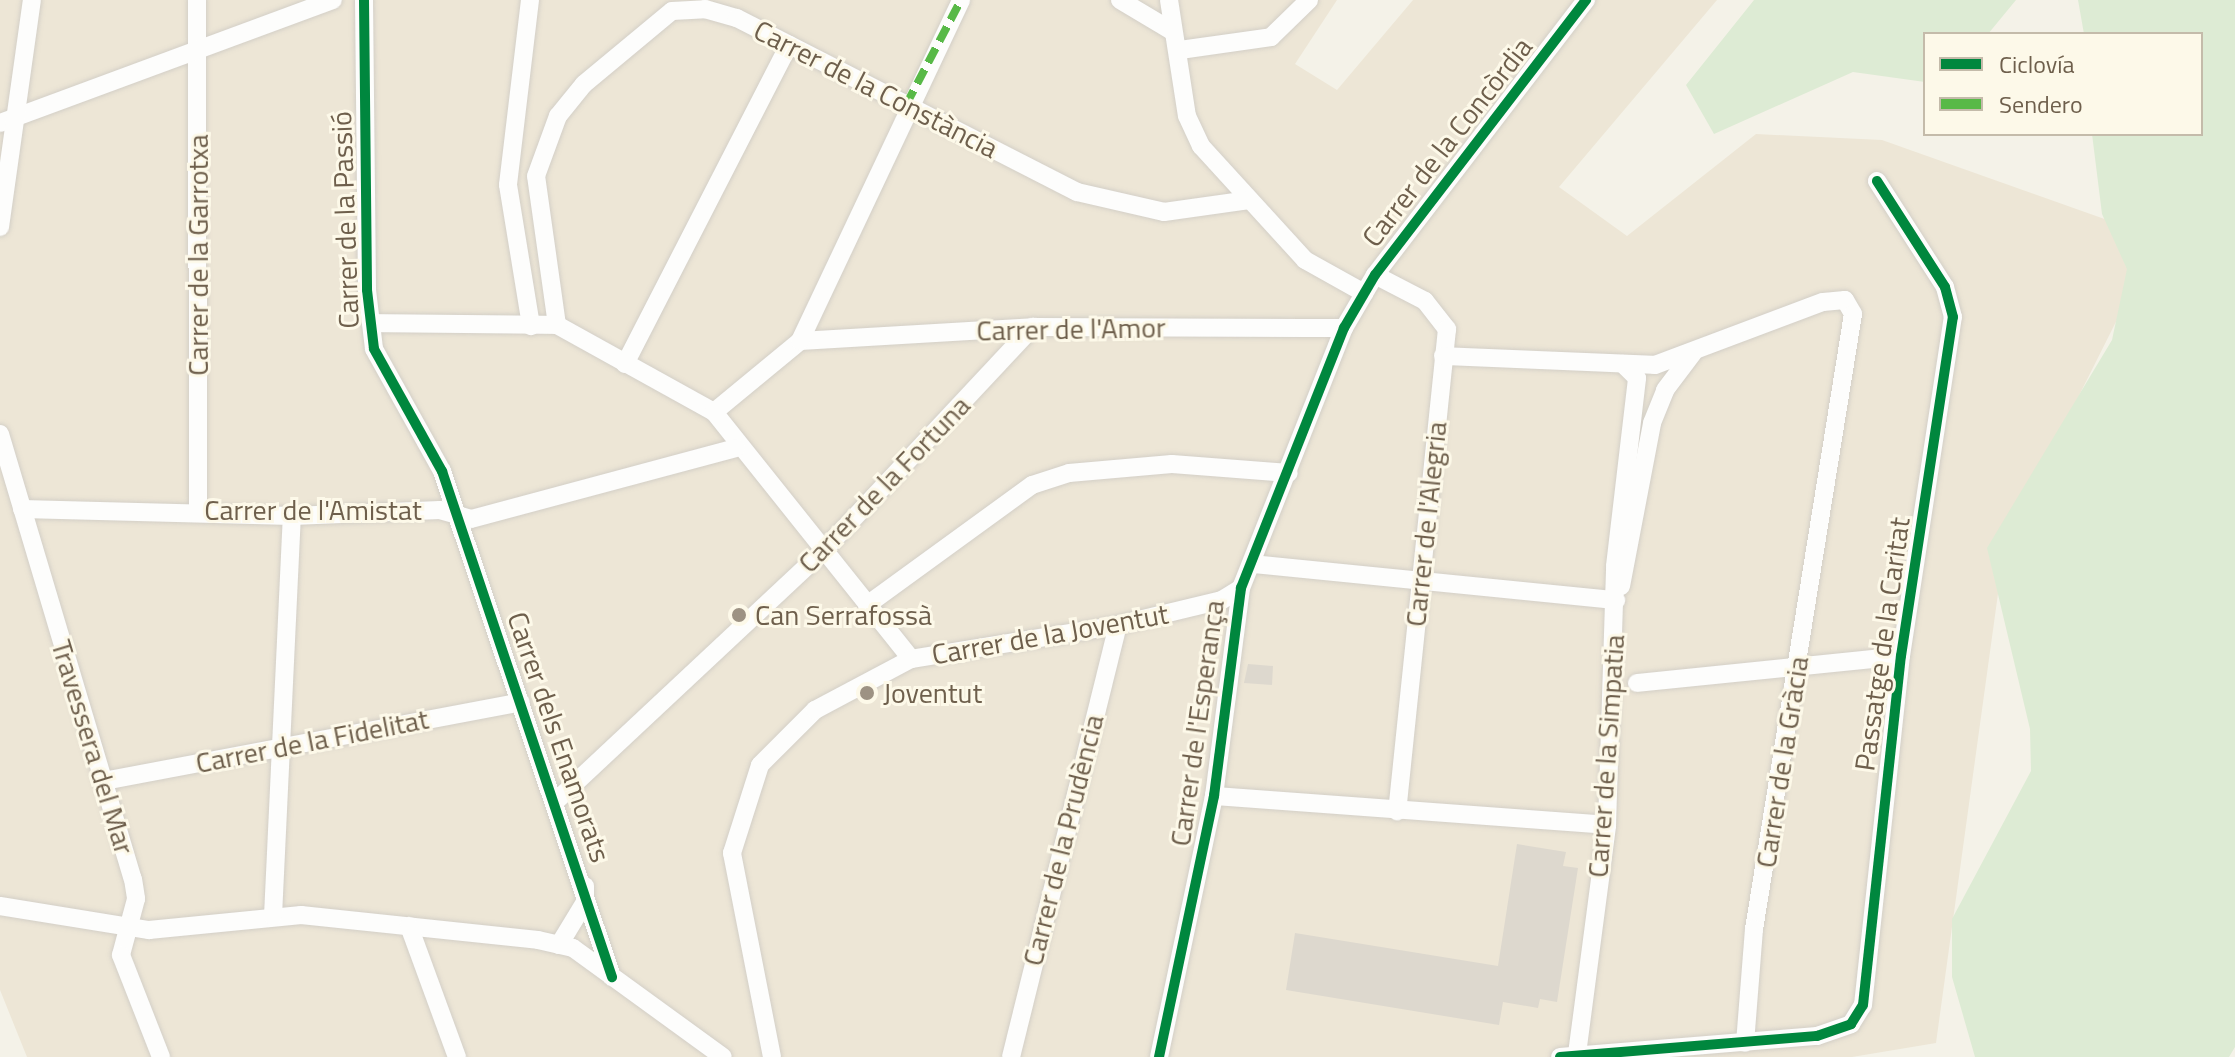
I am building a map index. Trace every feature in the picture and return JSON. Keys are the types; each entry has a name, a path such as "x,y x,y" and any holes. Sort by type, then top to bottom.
{"street":[{"path":"0,227 9,120 32,0"},
{"name":"Carrer de la Garrotxa","path":"197,0 198,511"},
{"path":"9,120 333,0"},
{"name":"Carrer de la Passió","path":"364,0 371,323 389,384 426,436 455,514"},
{"path":"530,0 508,185 531,326"},
{"path":"714,412 800,341 906,105 961,0"},
{"path":"1120,0 1172,31"},
{"path":"1169,0 1172,31 1180,50 1187,116 1201,146 1305,260 1364,293"},
{"path":"1180,50 1271,37 1309,0"},
{"name":"Carrer de la Concòrdia","path":"1375,275 1586,4"},
{"name":"Carrer de la Constància","path":"557,325 536,176 558,116 584,84 672,11 737,18 906,105 1115,204 1164,212 1249,200"},
{"path":"625,364 789,45"},
{"name":"Passatge de la Caritat","path":"1745,1043 1817,1036 1851,1024 1863,1005 1901,656 1953,317 1945,287 1877,181"},
{"name":"Carrer de l'Esperança","path":"1159,1057 1214,796 1241,588 1344,328 1375,275"},
{"name":"Carrer de l'Alegria","path":"1375,275 1439,314 1447,329 1397,811"},
{"name":"Carrer de la Gràcia","path":"1693,353 1845,300 1854,341 1794,666 1745,1043"},
{"path":"371,323 557,325 714,412 736,448 824,550 911,659"},
{"name":"Carrer de l'Amor","path":"800,341 1033,327 1344,328"},
{"name":"Carrer de la Fortuna","path":"556,801 824,550 1033,327"},
{"path":"1443,356 1655,365 1693,353"},
{"name":"Carrer de la Simpatia","path":"1616,600 1631,556 1652,423 1665,390 1693,353"},
{"name":"Carrer de la Simpatia","path":"1568,1056 1607,825 1616,600 1637,378 1623,364"},
{"name":"Travessera del Mar","path":"0,434 104,781 136,899 124,928 125,969 161,1057"},
{"name":"Carrer de l'Amistat","path":"22,509 198,511 292,516 503,514 736,448"},
{"path":"867,605 1032,485 1069,473 1172,464 1289,473"},
{"name":"Carrer dels Enamorats","path":"455,514 585,883 612,977"},
{"path":"273,916 292,516"},
{"path":"1253,564 1616,600"},
{"name":"Carrer de la Joventut","path":"772,1057 732,853 742,808 760,765 815,710 911,659 1118,625 1222,600 1241,588"},
{"name":"Carrer de la Prudència","path":"1011,1057 1118,625"},
{"path":"1637,683 1901,656"},
{"name":"Carrer de la Fidelitat","path":"104,781 521,702"},
{"path":"1214,796 1607,825"},
{"name":"Carrer dels Enamorats","path":"559,945 585,902 585,883"},
{"path":"0,906 124,928 273,916 409,926 559,945 612,977 723,1057"},
{"path":"409,926 457,1057"},
{"path":"1568,1056 1745,1043"}],"shaded area":[{"path":"0,0 1337,0 1295,64 1337,90 1413,0 1717,0 1559,187 1627,236 1756,134 1882,140 2158,238 2005,543 1936,1043 1852,1057 27,1057 0,990"}],"green space":[{"path":"1754,0 2016,0 1990,32 1923,32 1923,82 1853,72 1714,134 1686,85"},
{"path":"2078,0 2235,0 2235,1047 2229,1057 1975,1057 1952,977 1952,919 2031,771 2030,729 1987,548 2112,340 2127,269 2102,214 2092,136 2203,136 2203,32 2084,32"}],"building":[{"path":"1248,664 1273,666 1272,685 1244,683"},
{"path":"1517,844 1566,852 1563,866 1578,868 1557,1002 1540,999 1538,1008 1503,1002 1499,1025 1286,990 1295,933 1498,966"}],"marked path":[{"path":"906,105 961,0"}],"cycle path":[{"path":"364,0 367,290 374,349 442,471 612,977"},
{"path":"1159,1057 1214,796 1241,588 1344,328 1375,275 1586,0"},
{"path":"1560,1057 1817,1036 1851,1024 1863,1005 1901,656 1953,317 1945,287 1877,181"}],"place":[{"name":"Can Serrafossà","path":"739,615"},
{"name":"Joventut","path":"867,693"}]}
